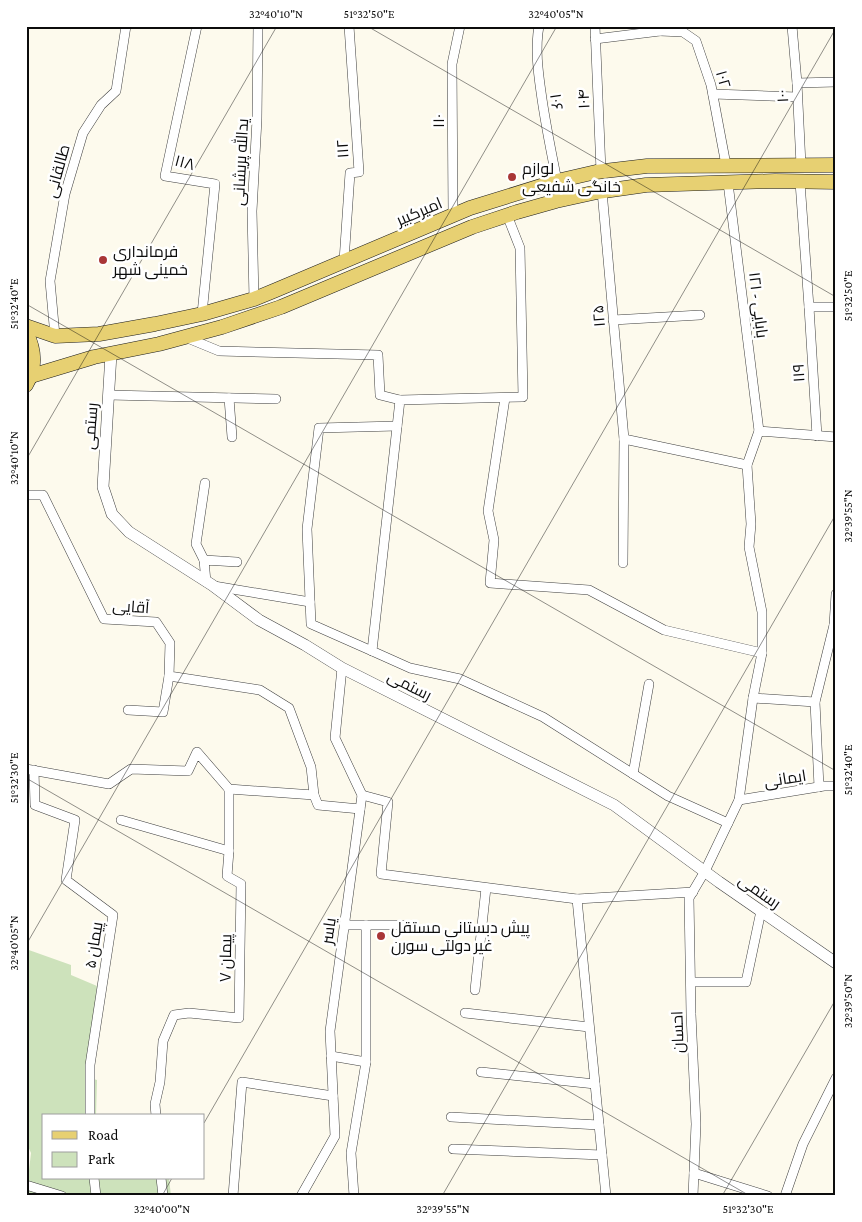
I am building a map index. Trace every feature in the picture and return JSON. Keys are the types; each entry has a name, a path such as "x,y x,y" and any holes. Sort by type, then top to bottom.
{"main road":[{"name":"امیرکبیر","path":"26,326 55,336 98,334 202,314 254,299 470,208 556,180 601,171 647,166 836,165"},
{"path":"29,381 94,357 159,344 222,327 281,307 472,227 556,201 602,191 646,185 836,182"},
{"path":"359,255 367,271"},
{"path":"26,332 34,358 29,381"}],"street":[{"name":"طالقانی","path":"55,336 50,281 65,194 83,133 101,105 116,91 126,26"},
{"name":"۱۱۸","path":"197,26 165,176 216,184 202,314"},
{"name":"یدالله پریشانی","path":"254,299 252,212 257,119 258,26"},
{"name":"۱۱۲","path":"344,261 350,173 358,172 349,26"},
{"name":"۱۱۰","path":"453,216 452,64 460,26"},
{"name":"۱۰۶","path":"539,26 537,66 556,180"},
{"name":"۱۰۴","path":"594,26 601,171"},
{"name":"۱۰۰","path":"792,26 801,165"},
{"name":"۱۰۲","path":"595,39 660,28 683,32 696,42 711,85 726,165"},
{"path":"797,83 836,82"},
{"path":"713,94 797,98"},
{"name":"۱۱۹","path":"800,182 817,436"},
{"name":"بابایی - ۱۲۱","path":"728,183 759,431"},
{"name":"۱۲۵","path":"602,191 624,439 623,563"},
{"path":"184,337 219,351 378,355 380,395 400,400 523,397 520,248 508,215"},
{"path":"809,307 836,307"},
{"path":"613,320 700,315"},
{"name":"رستمی","path":"111,354 102,488 112,514 129,532 209,583 259,620 342,668 614,805 836,964"},
{"path":"109,395 276,399"},
{"path":"228,398 232,437"},
{"path":"505,398 488,511 494,540 490,583 589,590 664,630 762,653"},
{"path":"372,651 400,400"},
{"path":"397,426 319,428 307,529 311,624 410,668 460,679 543,717 668,796 728,823"},
{"path":"624,439 747,464 759,431 836,436"},
{"name":"احسان","path":"693,1196 696,1124 690,982 690,898 739,800 753,698 762,653 762,612 749,547 750,524 747,464"},
{"path":"205,483 196,544 204,560 209,583 310,602"},
{"name":"آقایی","path":"26,496 43,495 104,619 156,622 170,644 169,676"},
{"path":"204,560 237,562"},
{"path":"819,787 815,702 835,625 836,594"},
{"path":"342,668 335,738 362,795 388,802 381,874 577,899 693,892"},
{"path":"128,710 163,712 169,676 260,690 289,708 311,767 314,795 318,806 360,808"},
{"path":"634,774 649,684"},
{"path":"753,698 815,702"},
{"path":"30,770 110,784 131,769 188,771 198,752 229,789 229,851 121,820"},
{"name":"پیمان ۵","path":"30,770 35,805 75,820 66,880 113,915 90,1065 90,1114"},
{"name":"ایمانی","path":"739,800 836,786"},
{"path":"229,789 314,795"},
{"name":"یاسر","path":"301,1196 335,1136 330,1030 362,795"},
{"name":"پیمان ۷","path":"156,1114 155,1104 160,1082 164,1041 174,1016 189,1013 239,1018 241,884 227,876 229,851"},
{"path":"475,990 486,888"},
{"path":"577,899 606,1196"},
{"path":"690,982 746,982 761,911"},
{"path":"344,925 403,925"},
{"path":"354,1196 351,1153 366,1062 366,925"},
{"path":"465,1012 590,1027"},
{"path":"331,1056 366,1062"},
{"path":"481,1072 595,1084"},
{"path":"785,1196 803,1144 836,1078"},
{"path":"233,1196 242,1082 333,1096"},
{"path":"451,1116 599,1125"},
{"path":"453,1149 602,1155"},
{"path":"694,1173 768,1196"},
{"path":"94,1180 96,1196"},
{"path":"162,1180 163,1196"},
{"path":"26,1185 62,1196"}],"green space":[{"path":"26,949 71,965 71,975 97,986 87,1077 97,1080 96,1114 42,1114 42,1180 169,1180 171,1196 26,1196 31,1153 26,1142"}],"place":[{"name":"لوازم خانگی شفیعی","path":"512,177"},
{"name":"فرمانداری خمینی شهر","path":"103,260"},
{"name":"پیش دبستانی مستقل غیر دولتی سورن","path":"381,936"}]}
